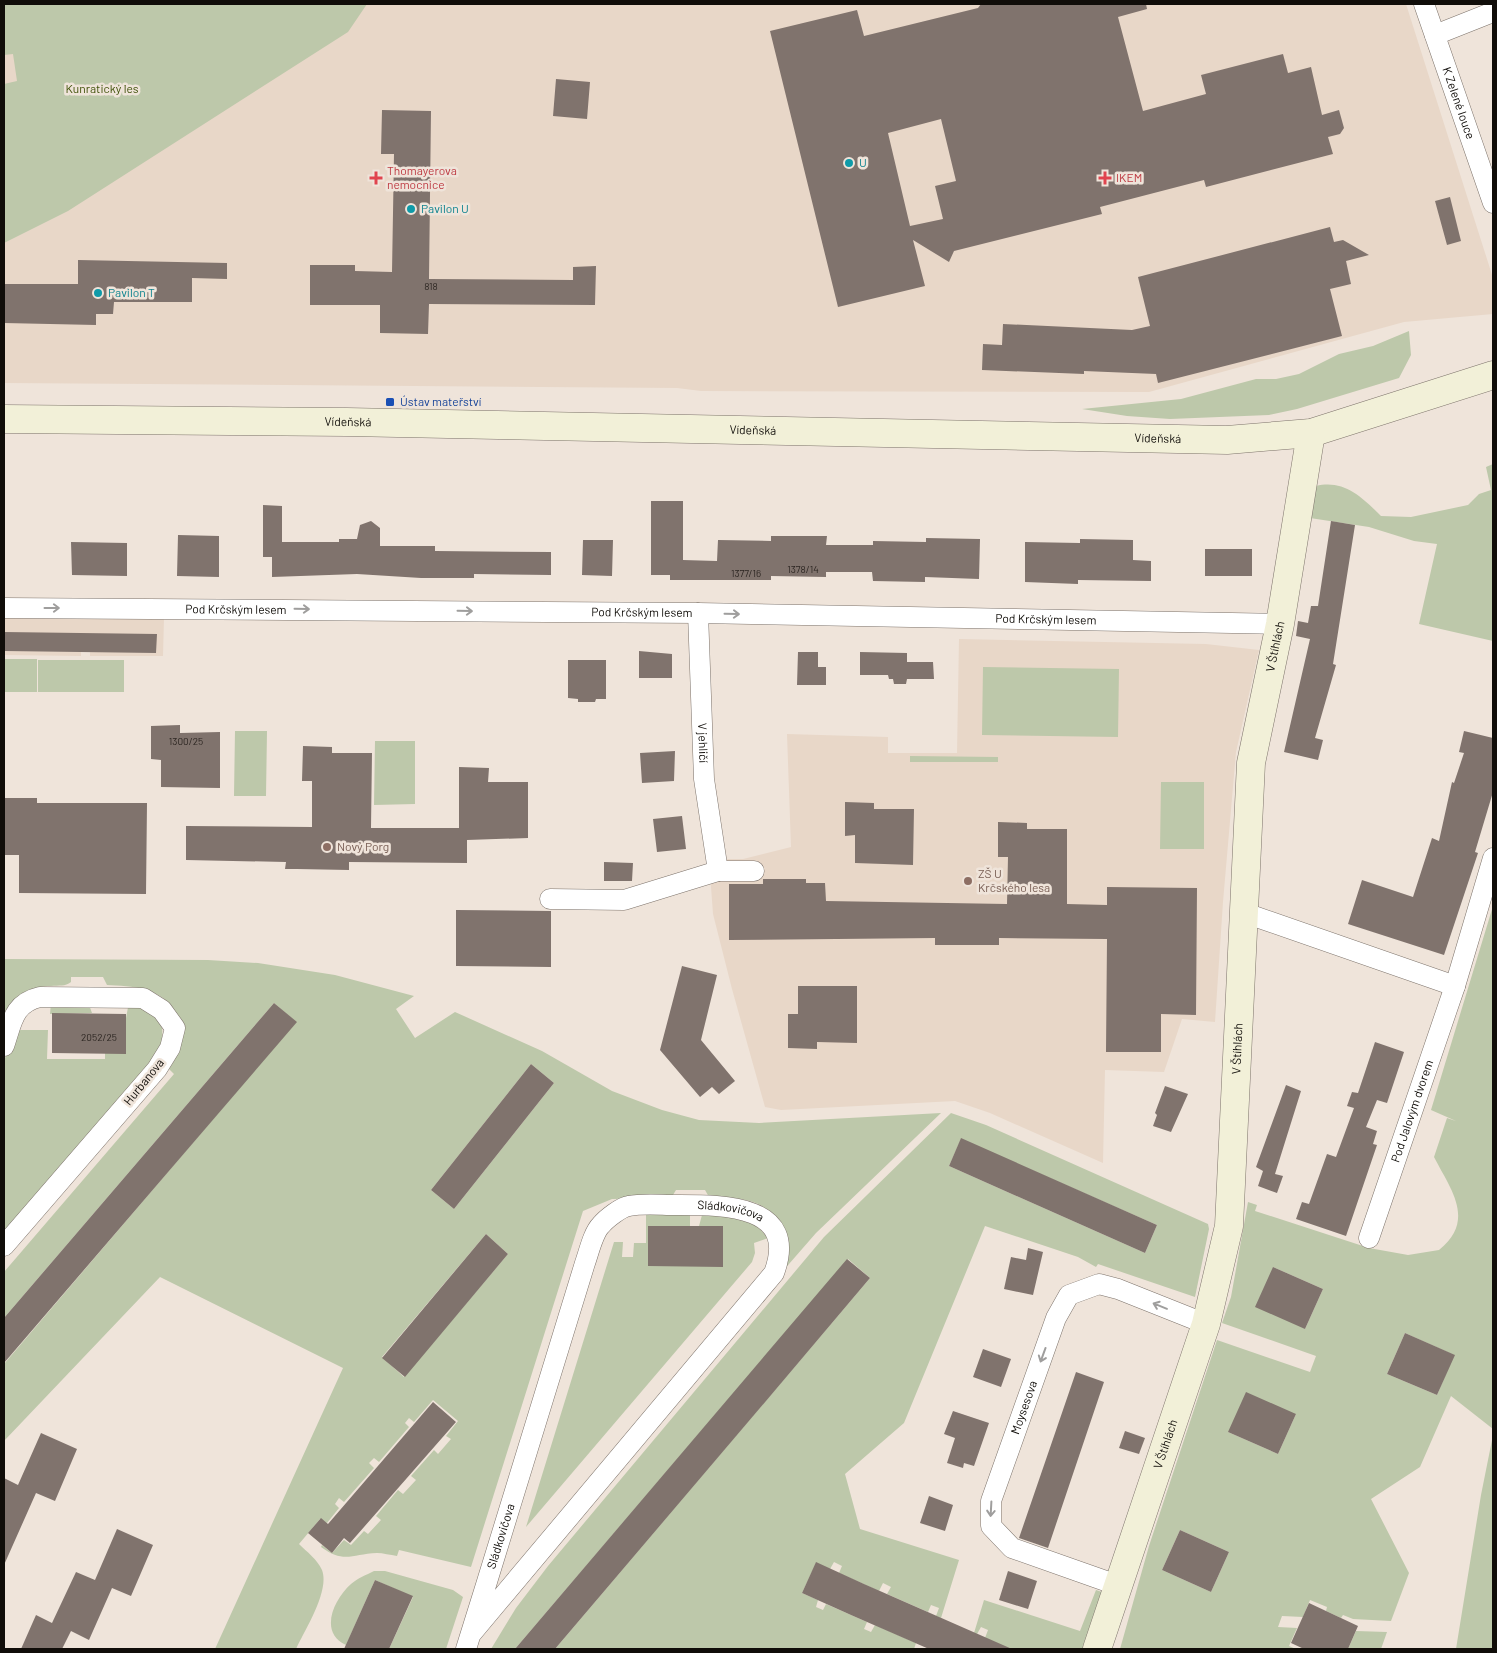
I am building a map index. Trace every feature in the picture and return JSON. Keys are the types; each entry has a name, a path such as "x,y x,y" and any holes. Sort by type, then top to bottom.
{"main road":[{"name":"Vídeňská","path":"4,419 244,423 338,422 1227,440 1311,433 1493,375"},
{"name":"V Štíhlách","path":"1097,1649 1206,1324 1229,1226 1251,762 1280,624 1311,433"}],"street":[{"name":"K Zelené louce","path":"1424,4 1493,203"},
{"path":"1435,35 1493,12"},
{"name":"Pod Krčským lesem","path":"4,608 698,613 1280,624"},
{"name":"V jehličí","path":"698,613 704,779 718,871"},
{"name":"Pod Jalovým dvorem","path":"1369,1238 1455,986 1493,858"},
{"path":"550,899 624,900 718,871 754,871"},
{"path":"1245,913 1455,986"},
{"name":"Hurbanova","path":"4,1046 14,1014 27,1000 40,997 143,998 162,1010 175,1028 170,1048 157,1069 4,1246"},
{"name":"Sládkovičova","path":"719,1205 741,1208 759,1215 777,1234 780,1257 774,1273 469,1642 585,1263 600,1225 628,1206 719,1205"},
{"name":"Moysesova","path":"1117,1585 1012,1548 990,1526 991,1501 1056,1318 1069,1295 1099,1284 1118,1289 1206,1324"}],"shaded area":[{"path":"20,4 1406,4 1493,278 1493,314 1404,322 1149,392 701,391 677,388 4,383 4,8"},
{"path":"4,616 164,618 163,656 90,656 90,637 81,637 81,656 4,655"},
{"name":"ZŠ U Krčského lesa","path":"959,639 1206,644 1259,650 1236,752 1215,1022 1182,1019 1164,1072 1105,1070 1103,1163 990,1113 955,1101 781,1110 765,1107 732,989 713,914 709,859 743,859 791,847 787,734 888,737 888,753 957,753"}],"green space":[{"name":"Kunratický les","path":"4,4 367,4 348,32 68,211 4,243 4,84 17,81 13,54 4,55"},
{"path":"1409,331 1411,355 1399,378 1297,409 1269,415 1170,419 1127,416 1082,409 1181,399 1256,379 1276,379 1299,374 1339,354 1373,346"},
{"path":"1493,464 1493,641 1419,624 1437,544 1414,541 1369,527 1310,518 1316,486 1326,485 1335,485 1352,492 1381,516 1411,517 1468,505 1479,494 1491,490 1486,467"},
{"path":"4,659 37,659 37,692 4,692"},
{"path":"38,660 124,660 124,692 38,692"},
{"path":"983,667 1119,669 1118,737 982,735"},
{"path":"235,731 267,731 266,796 234,796"},
{"path":"375,741 415,741 415,804 374,805"},
{"path":"910,756 998,757 998,762 910,762"},
{"path":"1161,782 1204,782 1204,849 1160,849"},
{"path":"1493,906 1493,1429 1451,1396 1420,1467 1371,1499 1409,1573 1391,1621 1353,1619 1343,1615 1341,1618 1326,1611 1327,1607 1310,1600 1303,1617 1282,1616 1278,1627 1297,1628 1289,1646 1296,1649 1120,1649 1149,1546 1217,1340 1310,1372 1316,1356 1222,1323 1231,1297 1248,1202 1257,1205 1255,1211 1369,1248 1408,1255 1439,1250 1450,1239 1456,1227 1458,1216 1453,1193 1434,1157 1447,1118 1456,1121 1431,1110","holes":["1273,1267 1323,1289 1305,1329","1405,1333 1454,1355 1437,1395 1387,1374","1296,1414 1278,1454 1228,1432","1180,1530 1229,1552 1211,1592 1162,1570"]},
{"path":"4,959 208,960 258,963 335,975 414,996 396,1009 415,1038 455,1012 542,1051 612,1091 662,1110 699,1120 759,1123 941,1113 816,1233 782,1272 773,1218 766,1208 751,1201 709,1197 705,1190 676,1190 673,1195 667,1198 612,1199 583,1211 471,1567 399,1550 397,1556 377,1553 342,1557 329,1552 321,1547 322,1545 332,1553 344,1540 351,1545 364,1531 368,1534 381,1520 376,1516 398,1490 403,1494 416,1480 411,1476 434,1450 438,1454 451,1439 446,1436 458,1421 433,1400 414,1422 409,1418 405,1423 409,1427 379,1462 374,1458 369,1463 374,1468 344,1502 339,1498 335,1504 339,1508 327,1523 320,1519 299,1544 317,1562 322,1570 324,1579 320,1599 296,1649 215,1649 343,1368 160,1277 4,1441 4,1364 296,1022 274,1003 4,1318 4,1272 174,1074 169,1069 176,1053 177,1021 170,1004 155,993 136,987 107,985 103,977 71,977 71,982 66,985 43,986 30,990 13,1002 4,1013","holes":["531,1064 554,1083 454,1209 431,1190","486,1234 508,1254 404,1377 382,1357"]},
{"path":"88,1002 92,1013 50,1014 51,1003"},
{"path":"129,1002 147,1010 158,1018 162,1031 160,1052 4,1233 4,1061 14,1034 19,1030 48,1030 47,1059 105,1059 105,1053 126,1053 126,1018"},
{"path":"951,1113 986,1125 1208,1224 1209,1229 1195,1297 1098,1264 1096,1267 1078,1257 985,1226 904,1423 845,1474 860,1529 959,1560 941,1618 936,1616 939,1608 931,1605 928,1612 887,1594 891,1587 883,1583 879,1591 839,1573 842,1566 834,1562 830,1569 816,1563 802,1593 818,1600 816,1607 823,1610 826,1604 867,1622 864,1629 871,1632 875,1625 916,1643 914,1649 555,1649 870,1278 848,1259 515,1649 491,1649 516,1608 548,1566 824,1237","holes":["961,1139 1157,1225 1145,1253 949,1166"]},
{"path":"690,1213 690,1226 723,1227 699,1226 702,1215 739,1216 753,1223 768,1238 754,1243 755,1253 752,1262 526,1527 614,1242 623,1242 622,1257 633,1257 634,1243 646,1243 646,1214"},
{"path":"1493,1435 1493,1649 1456,1649 1481,1495"},
{"path":"374,1571 385,1571 453,1590 463,1597 446,1649 389,1649 413,1597 375,1580 346,1645 338,1640 333,1633 331,1625 334,1607 354,1582"},
{"path":"1096,1590 1102,1592 1083,1649 1010,1649 985,1638 988,1630 981,1627 977,1634 974,1633 984,1600 1080,1631"},
{"path":"1356,1631 1387,1632 1381,1649 1348,1649"}],"building":[{"path":"981,4 1146,4 1147,9 1118,17 1143,111 1206,94 1201,75 1283,54 1288,73 1311,67 1322,115 1339,110 1344,128 1340,134 1328,137 1333,154 1206,187 1204,180 1100,207 1102,214 954,251 949,262 913,240 925,286 838,307 770,31 857,10 864,36 978,8","holes":["941,119 956,181 935,186 943,219 910,226 888,133"]},
{"path":"556,79 590,82 587,119 553,116"},
{"name":"Pavilon U","path":"382,110 431,111 429,279 573,280 573,267 596,266 595,305 429,304 428,334 380,333 380,305 310,305 310,265 355,265 355,271 392,272 394,154 381,154"},
{"path":"1450,197 1461,241 1447,245 1435,201"},
{"path":"1330,227 1334,242 1343,240 1369,255 1346,261 1351,284 1330,289 1342,336 1158,383 1156,374 1084,371 1084,374 982,370 983,344 1002,345 1003,324 1132,330 1150,326 1138,277"},
{"name":"Pavilon T","path":"78,260 227,263 227,279 192,278 192,302 114,302 113,314 96,314 96,325 4,323 4,284 78,284"},
{"path":"651,501 683,501 683,560 717,561 718,540 771,541 771,536 827,536 826,545 873,545 873,541 926,542 926,538 980,539 979,579 925,577 925,582 873,581 872,572 826,572 826,577 771,576 771,580 670,580 670,575 651,575"},
{"path":"263,505 282,506 282,542 339,542 339,539 357,539 360,525 371,521 380,528 380,546 435,546 435,551 551,552 551,575 474,574 474,578 421,578 357,574 272,577 272,557 263,557"},
{"path":"1331,521 1355,525 1333,664 1336,665 1315,738 1323,740 1318,760 1284,752 1310,639 1296,636 1298,621 1308,623 1311,606 1318,606"},
{"path":"178,535 219,536 219,577 177,576"},
{"path":"1080,539 1133,540 1133,560 1151,561 1151,581 1078,580 1078,584 1025,582 1025,542 1080,543"},
{"path":"583,540 613,540 612,576 582,575"},
{"path":"71,542 127,543 127,576 72,575"},
{"path":"1205,549 1252,549 1252,576 1205,576"},
{"path":"4,632 157,634 156,653 4,651"},
{"path":"639,651 672,654 672,678 639,678"},
{"path":"798,652 818,652 818,667 826,667 826,685 797,685"},
{"path":"860,652 907,653 907,662 933,662 934,679 907,679 906,684 894,684 893,679 889,679 888,675 860,675"},
{"path":"568,660 606,660 606,699 596,699 595,702 578,702 578,699 568,698"},
{"path":"180,725 180,733 220,732 220,788 161,787 161,760 151,759 151,726"},
{"path":"1464,731 1493,738 1493,792 1475,852 1478,853 1444,955 1348,924 1362,880 1413,897 1432,838 1439,841 1452,782 1454,783 1464,753 1459,752"},
{"path":"303,746 332,747 332,753 372,753 371,828 459,828 459,767 489,768 488,782 528,782 528,838 467,840 467,863 349,862 349,870 285,869 286,862 186,860 186,826 312,827 312,781 302,781"},
{"path":"675,751 674,781 642,783 640,753"},
{"path":"4,798 37,798 37,803 147,803 146,894 19,893 19,855 4,855"},
{"path":"845,802 874,803 874,809 914,809 913,865 855,863 855,835 845,836"},
{"path":"682,816 686,849 657,852 653,819"},
{"path":"998,822 1027,823 1027,829 1067,829 1067,904 1107,905 1107,887 1197,888 1196,1015 1161,1014 1161,1052 1106,1052 1107,939 999,938 999,945 935,945 935,938 729,940 729,884 763,884 763,879 806,879 806,883 825,883 826,901 1007,904 1008,857 998,857"},
{"path":"604,862 633,863 632,881 604,881"},
{"path":"456,910 551,911 551,967 456,966"},
{"path":"682,966 717,975 701,1040 735,1081 719,1094 712,1087 700,1097 660,1050"},
{"path":"798,986 857,986 857,1043 817,1042 817,1049 788,1048 788,1014 798,1014"},
{"path":"274,1003 297,1022 4,1363 4,1318"},
{"path":"52,1013 126,1014 126,1054 52,1053"},
{"path":"1375,1042 1404,1052 1387,1103 1377,1100 1366,1127 1377,1131 1373,1144 1377,1145 1346,1236 1296,1219 1302,1202 1309,1204 1327,1154 1336,1157 1354,1108 1347,1106 1352,1092 1358,1093"},
{"path":"531,1064 554,1083 454,1209 431,1190"},
{"path":"1286,1085 1301,1091 1275,1174 1283,1176 1277,1193 1258,1186 1263,1171 1256,1167"},
{"path":"1165,1086 1188,1094 1171,1132 1153,1126 1157,1115 1155,1113"},
{"path":"961,1138 1157,1225 1145,1253 949,1166"},
{"path":"648,1226 723,1226 723,1267 648,1266"},
{"path":"486,1234 508,1254 405,1377 382,1358"},
{"path":"1028,1248 1043,1252 1033,1295 1004,1289 1011,1257 1026,1260"},
{"path":"847,1259 870,1278 555,1649 515,1649"},
{"path":"1273,1267 1323,1289 1305,1329 1255,1307"},
{"path":"1405,1333 1455,1355 1437,1395 1387,1374"},
{"path":"983,1349 1011,1359 1001,1387 973,1377"},
{"path":"1076,1372 1104,1382 1048,1548 1019,1538"},
{"path":"1246,1392 1296,1414 1278,1454 1228,1432"},
{"path":"433,1402 456,1422 350,1543 344,1538 332,1553 308,1533 321,1518 328,1524"},
{"path":"953,1411 989,1423 974,1466 964,1463 963,1468 947,1463 955,1438 944,1434"},
{"path":"1125,1431 1145,1438 1139,1454 1119,1448"},
{"path":"41,1433 77,1449 55,1501 36,1493 4,1565 4,1478 18,1485"},
{"path":"929,1496 953,1505 945,1531 920,1523"},
{"path":"117,1529 153,1545 131,1596 112,1588 89,1640 71,1631 62,1649 21,1649 36,1615 52,1623 76,1572 95,1580"},
{"path":"1180,1530 1229,1552 1211,1592 1162,1570"},
{"path":"816,1562 1012,1649 929,1649 851,1615 802,1593"},
{"path":"1008,1571 1037,1581 1028,1609 999,1600"},
{"path":"375,1580 413,1596 389,1649 344,1649"},
{"path":"1309,1603 1358,1626 1348,1649 1304,1649 1291,1643"}],"place":[{"name":"U","path":"849,163"},
{"name":"Thomayerova nemocnice","path":"376,178"},
{"name":"IKEM","path":"1105,178"},
{"name":"Pavilon U","path":"411,209"},
{"name":"Pavilon T","path":"98,293"},
{"name":"Ústav mateřství","path":"390,402"},
{"name":"Nový Porg","path":"327,847"},
{"name":"ZŠ U Krčského lesa","path":"968,881"}]}
